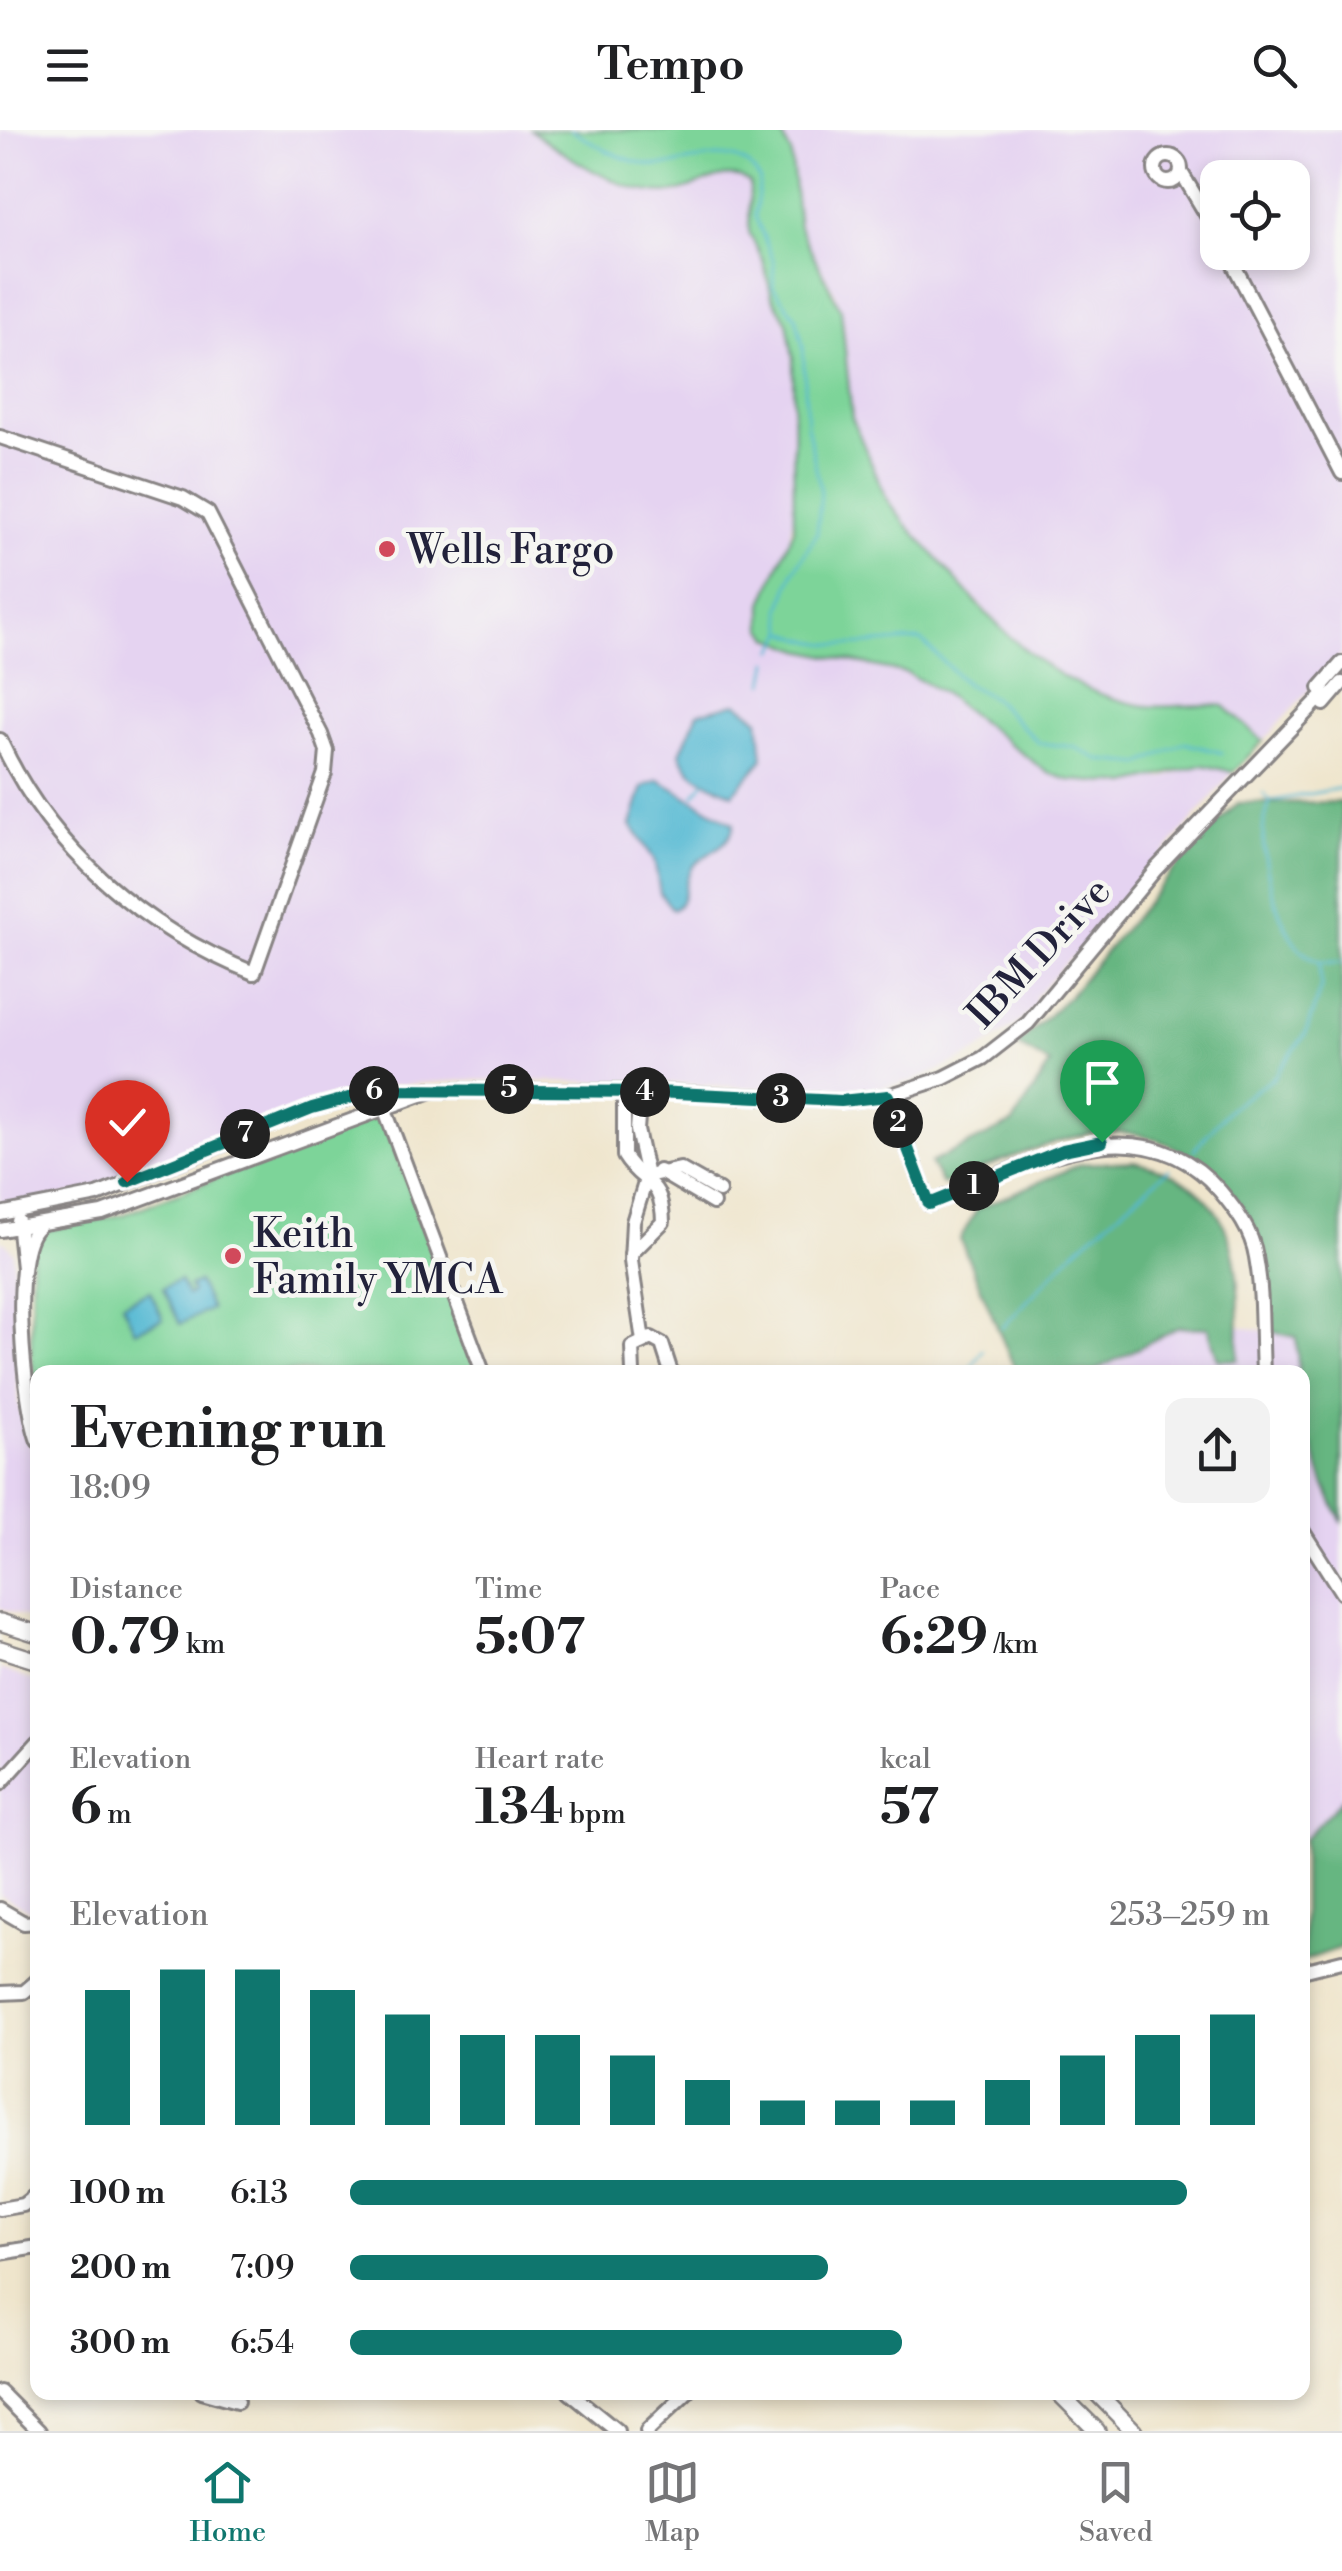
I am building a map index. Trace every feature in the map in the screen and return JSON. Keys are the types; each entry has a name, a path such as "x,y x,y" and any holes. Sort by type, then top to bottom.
{"main road":[{"path":"0,1622 30,1631"},
{"path":"0,1649 30,1658"},
{"path":"1066,2400 1098,2431"},
{"path":"1104,2400 1134,2431"}],"street":[{"path":"1180,172 1200,205"},
{"path":"1237,270 1342,473"},
{"path":"0,437 183,498 208,513 320,734 327,751 325,773 254,973 173,934 108,886 49,821 0,740"},
{"name":"IBM Drive","path":"0,1214 97,1195 299,1113 378,1090 640,1092 841,1101 888,1096 970,1066 1028,1023 1156,869 1272,747 1282,730 1342,663"},
{"name":"IBM Drive","path":"1272,747 1298,731 1342,683"},
{"name":"IBM Drive","path":"0,1230 102,1212 436,1089"},
{"path":"378,1090 479,1365"},
{"path":"624,1092 624,1156 653,1174 680,1169 693,1185 716,1197"},
{"path":"631,1254 663,1222 658,1188 637,1130 640,1092"},
{"path":"888,1096 929,1204 1063,1150 1102,1142 1156,1148 1208,1177 1241,1216 1256,1255 1262,1365"},
{"path":"643,1341 631,1254 633,1222 653,1174"},
{"path":"17,1212 23,1268 23,1373 30,1405"},
{"path":"23,1268 29,1238 39,1226"},
{"path":"633,1365 632,1347 652,1338 662,1344 669,1365"},
{"path":"1310,1543 1342,1593"},
{"path":"0,1784 30,1751"},
{"path":"1,1914 30,1923"},
{"path":"1310,1970 1342,1961"},
{"path":"0,1992 24,1992 30,1987"},
{"path":"0,2209 30,2200"},
{"path":"0,2252 30,2248"},
{"path":"0,2392 38,2431"},
{"path":"230,2400 237,2402"},
{"path":"579,2400 617,2431"},
{"path":"647,2431 680,2400"}],"shaded area":[{"path":"0,130 531,130 581,162 628,185 726,176 746,179 753,191 749,232 763,261 772,297 791,333 796,499 788,545 878,666 906,673 942,692 1025,757 1069,780 1163,778 1202,765 1233,772 1080,953 1067,961 1035,997 1036,1005 1021,1021 974,1054 916,1080 852,1093 666,1083 473,1080 392,1085 321,1100 90,1191 0,1207"},
{"path":"779,130 1342,130 1342,654 1263,741 1224,706 1144,706 1092,694 1066,682 1029,657 904,522 887,500 852,418 844,324 836,295 799,227 791,153"},
{"path":"4,1241 13,1252 18,1402 30,1443 30,1619 0,1608 0,1242"},
{"path":"1180,1315 1296,1337 1298,1365 1083,1365"},
{"path":"1310,1439 1342,1521 1342,1935 1310,1948"},
{"path":"0,1669 30,1680 30,1910 0,1894"}],"green space":[{"path":"531,130 779,130 791,153 799,227 841,310 852,418 887,500 904,522 1008,635 1066,679 1140,705 1224,706 1263,741 1233,772 1203,765 1128,784 1069,780 1048,773 942,692 906,673 801,650 771,638 763,628 763,603 794,529 793,357 787,322 772,297 763,261 749,232 750,183 732,176 675,192 637,189 599,174"},
{"path":"1342,802 1342,1521 1321,1476 1310,1437 1310,1365 1298,1365 1296,1337 1267,1331 1265,1273 1258,1239 1232,1193 1213,1174 1167,1144 1115,1132 1088,1134 1051,1144 942,1184 930,1163 1013,1123 1050,1064 1017,1045 1067,998 1185,856 1238,803"},
{"name":"Keith Family YMCA","path":"374,1116 387,1128 475,1365 32,1365 32,1240 42,1231 125,1214"},
{"path":"1133,1161 1169,1173 1196,1189 1215,1210 1228,1235 1235,1262 1238,1360 1218,1360 1208,1328 1179,1327 1106,1365 1013,1365 960,1239 977,1209 1081,1164"},
{"path":"1342,1799 1342,1947 1310,1958 1310,1833"}],"water":[{"path":"737,703 759,719 763,759 733,794 695,774 680,753 698,713"},
{"path":"659,780 734,824 728,839 692,868 681,902 673,910 660,893 654,859 631,825 643,787"},
{"path":"180,1280 187,1295 192,1292 189,1286 198,1282 211,1309 180,1324 163,1288"},
{"path":"150,1291 163,1319 135,1331 122,1304"}],"waterway":[{"path":"571,130 610,152 652,165 738,159 760,180 755,216 774,262 773,287 796,317 803,346 807,425 821,492 817,533 793,573 781,609 785,632 774,651"},
{"path":"786,632 836,644 921,640 966,684 993,698 1039,743 1074,747 1100,760 1141,764 1184,743 1223,753"},
{"path":"765,683 769,662"},
{"path":"694,796 704,782"},
{"path":"1271,801 1342,788"},
{"path":"1263,793 1269,800"},
{"path":"1270,801 1263,828 1264,847 1271,885 1285,925 1306,954 1321,963 1342,963"},
{"path":"1194,1150 1230,1108 1273,1078 1305,1035 1321,987 1319,962"},
{"path":"1002,1328 1074,1251 1169,1169"},
{"path":"973,1365 983,1350"}],"place":[{"name":"Wells Fargo","path":"387,549"},
{"name":"Keith Family YMCA","path":"233,1256"}],"route":[{"path":"127,1182 312,1108 378,1090 409,1087 655,1092 816,1101 888,1096 929,1204 1063,1150 1102,1142"}]}
